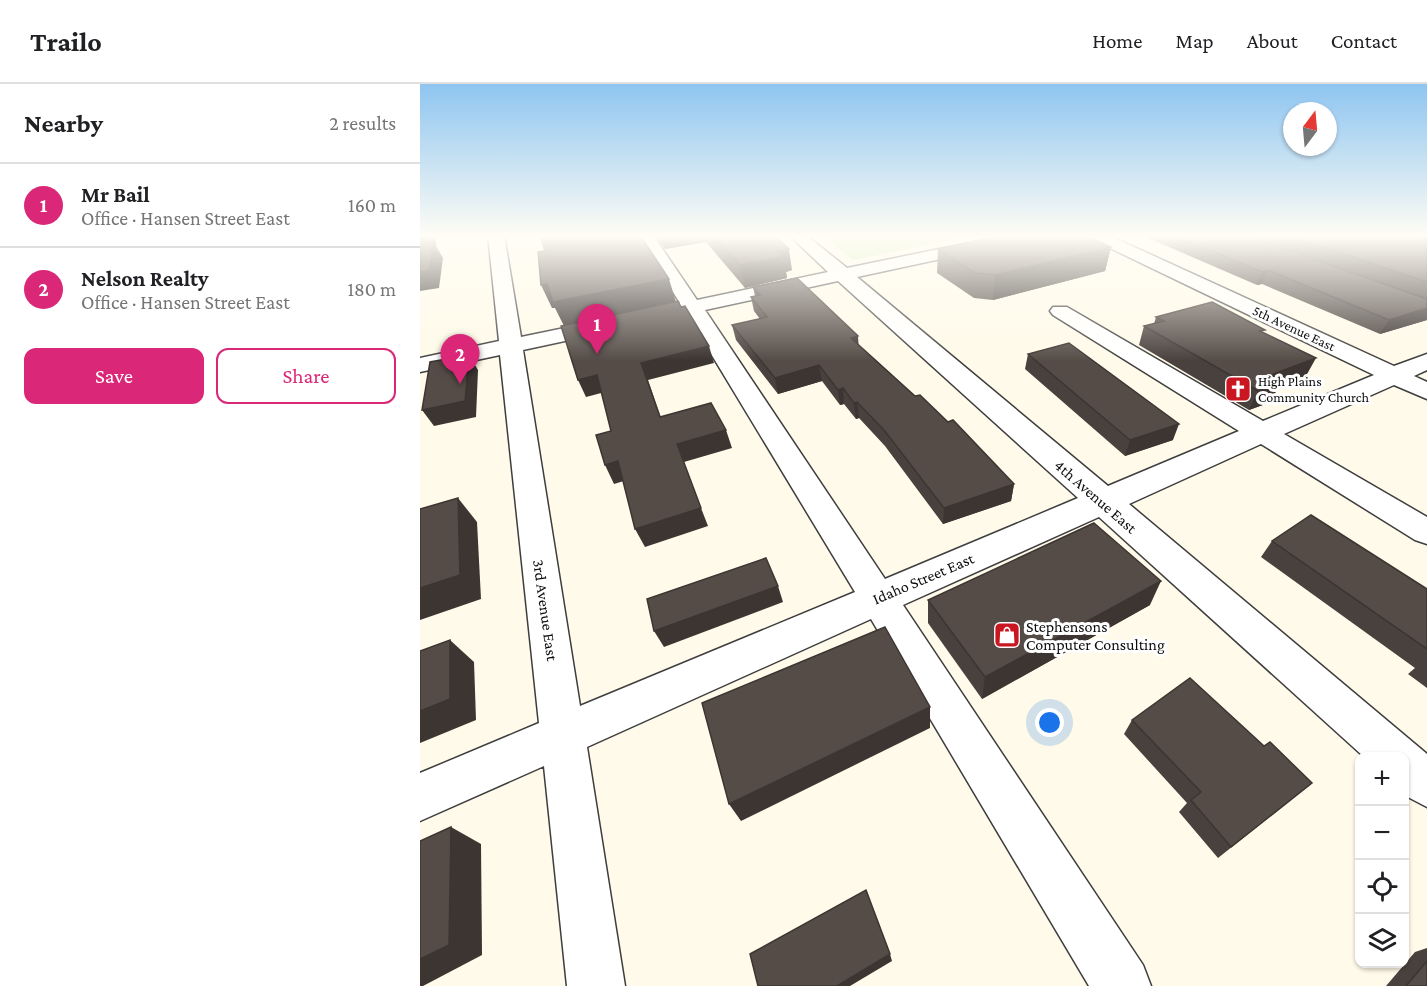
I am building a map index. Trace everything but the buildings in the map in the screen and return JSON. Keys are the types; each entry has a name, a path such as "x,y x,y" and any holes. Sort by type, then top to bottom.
{"street":[{"name":"3rd Avenue East","path":"502,277 596,986"},
{"path":"661,277 674,310 754,401 1122,986"},
{"path":"674,310 828,277"},
{"name":"4th Avenue East","path":"847,277 1391,752"},
{"name":"5th Avenue East","path":"1185,277 1427,391"},
{"path":"1060,311 1427,532"},
{"path":"420,365 623,321"},
{"name":"Idaho Street East","path":"420,797 563,733 1427,361"},
{"path":"1409,768 1427,784"}],"place":[{"name":"Mr Bail","path":"597,354"},
{"name":"Nelson Realty","path":"460,384"},
{"name":"High Plains Community Church","path":"1238,389"},
{"name":"Stephensons Computer Consulting","path":"1007,635"}]}
